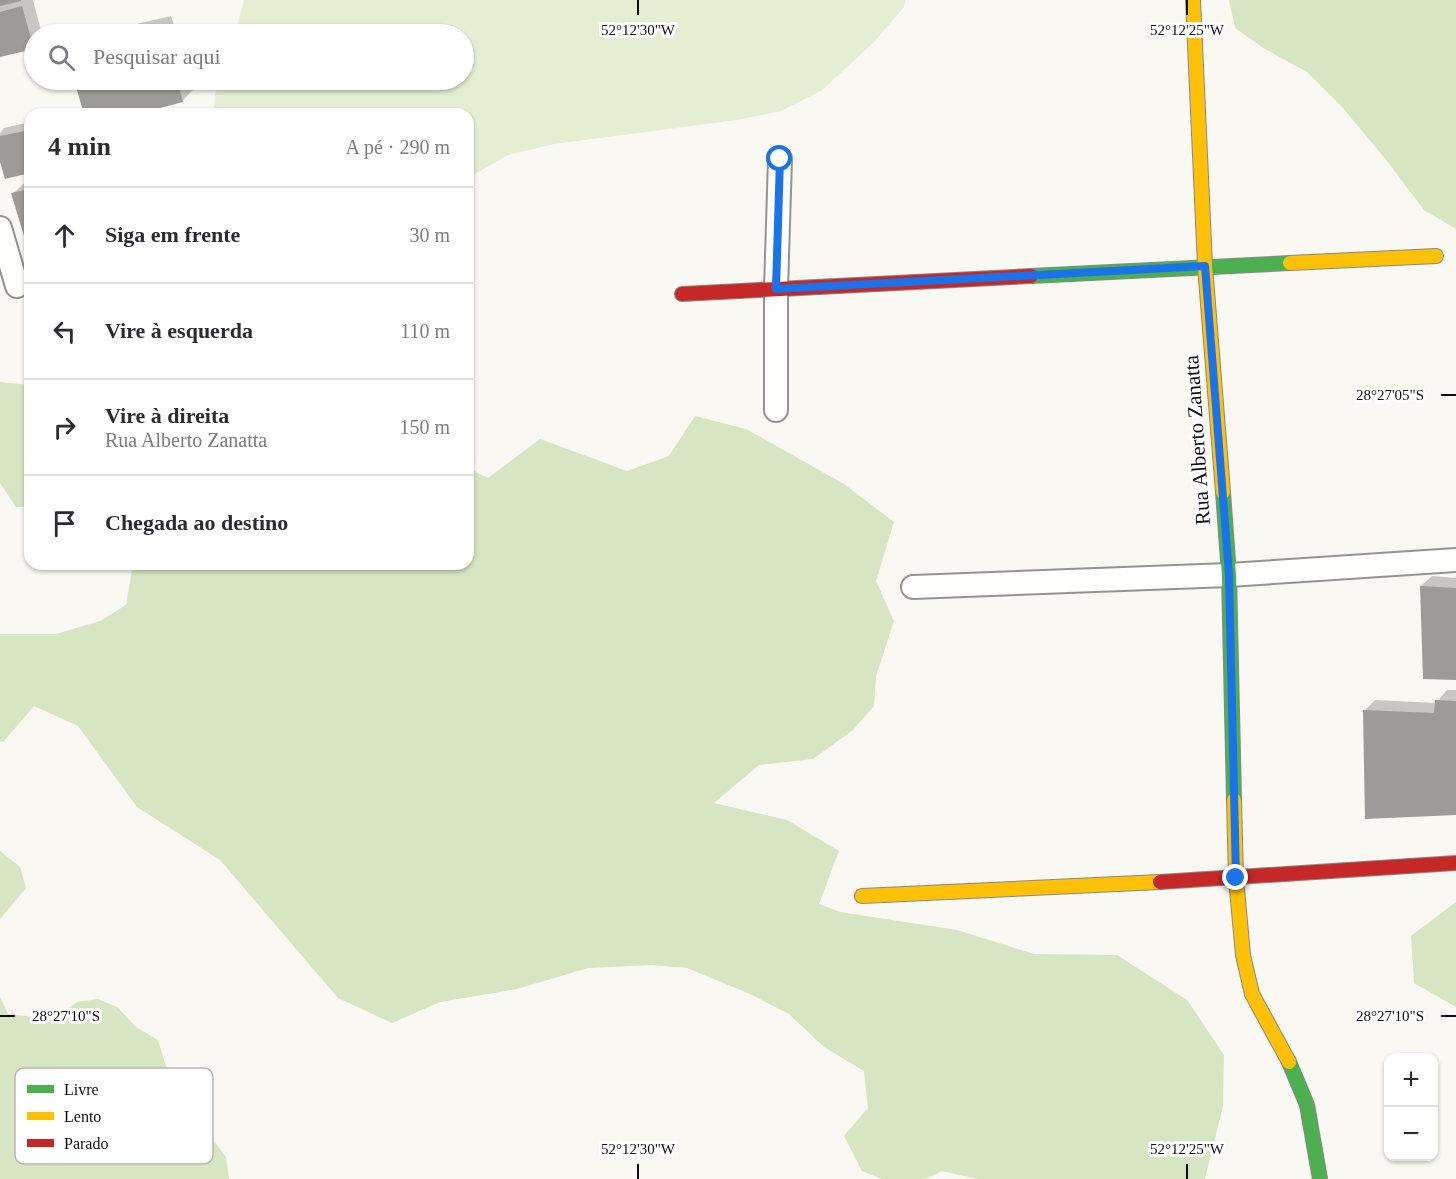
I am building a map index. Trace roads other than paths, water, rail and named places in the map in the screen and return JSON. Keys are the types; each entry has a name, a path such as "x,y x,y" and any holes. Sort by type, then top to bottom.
{"street":[{"name":"Rua Alberto Zanatta","path":"1192,0 1205,266 1229,575 1236,878 1243,955 1252,994 1285,1052 1307,1105 1320,1179"},
{"path":"776,410 776,289 780,159"},
{"path":"0,228 17,286"},
{"path":"682,294 1436,256"},
{"path":"914,587 1229,575 1456,560"},
{"path":"862,896 1236,878 1456,863"}]}
